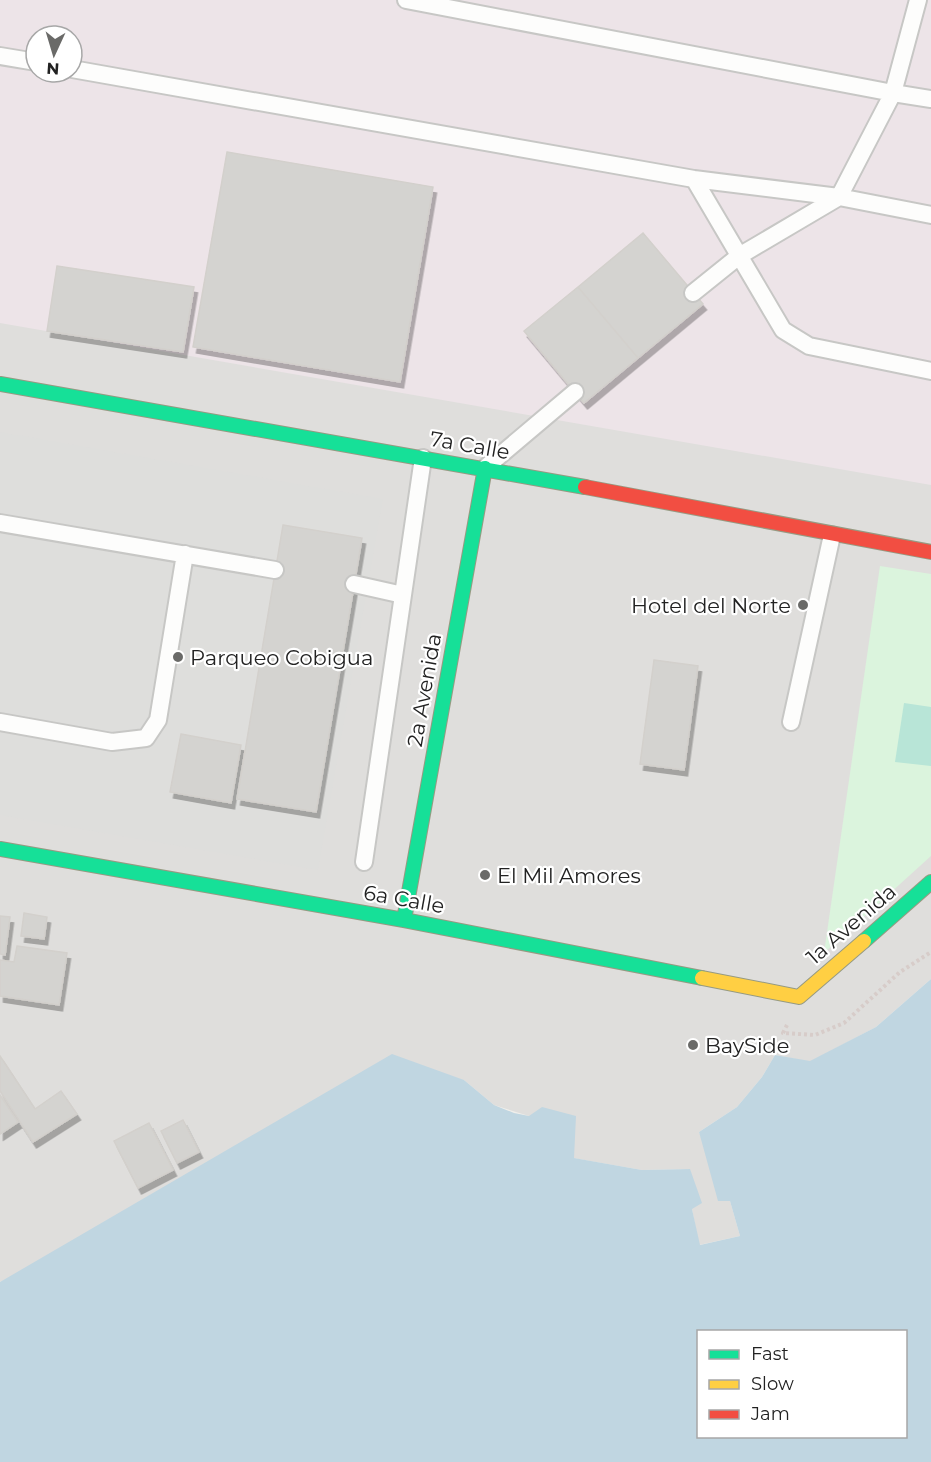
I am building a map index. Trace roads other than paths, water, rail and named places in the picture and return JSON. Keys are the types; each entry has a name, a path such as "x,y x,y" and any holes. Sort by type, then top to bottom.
{"street":[{"name":"7a Calle","path":"0,384 485,468 931,552"},
{"name":"2a Avenida","path":"404,920 485,468"},
{"name":"6a Calle","path":"0,849 404,920 799,997"},
{"name":"1a Avenida","path":"799,997 931,882"}],"lane":[{"path":"406,0 931,99"},
{"path":"693,293 739,256 839,197 893,93 918,0"},
{"path":"0,56 24,60"},
{"path":"84,71 694,179 839,197 931,215"},
{"path":"694,179 783,330 809,346 931,371"},
{"path":"485,468 575,392"},
{"path":"364,862 423,458"},
{"path":"0,523 276,570"},
{"path":"791,722 832,535"},
{"path":"0,722 112,742 146,738 158,720 185,554"},
{"path":"354,585 403,595"}],"water":[{"path":"931,979 931,1462 0,1462 0,1282 392,1054 464,1080 494,1105 514,1113 529,1116 542,1107 576,1116 574,1158 642,1170 690,1169 702,1203 692,1209 700,1245 740,1236 730,1201 718,1201 699,1132 737,1107 762,1077 775,1055 810,1061 876,1027"}],"place":[{"name":"Hotel del Norte","path":"803,605"},
{"name":"Parqueo Cobigua","path":"178,657"},
{"name":"El Mil Amores","path":"485,875"},
{"name":"BaySide","path":"693,1045"}]}
